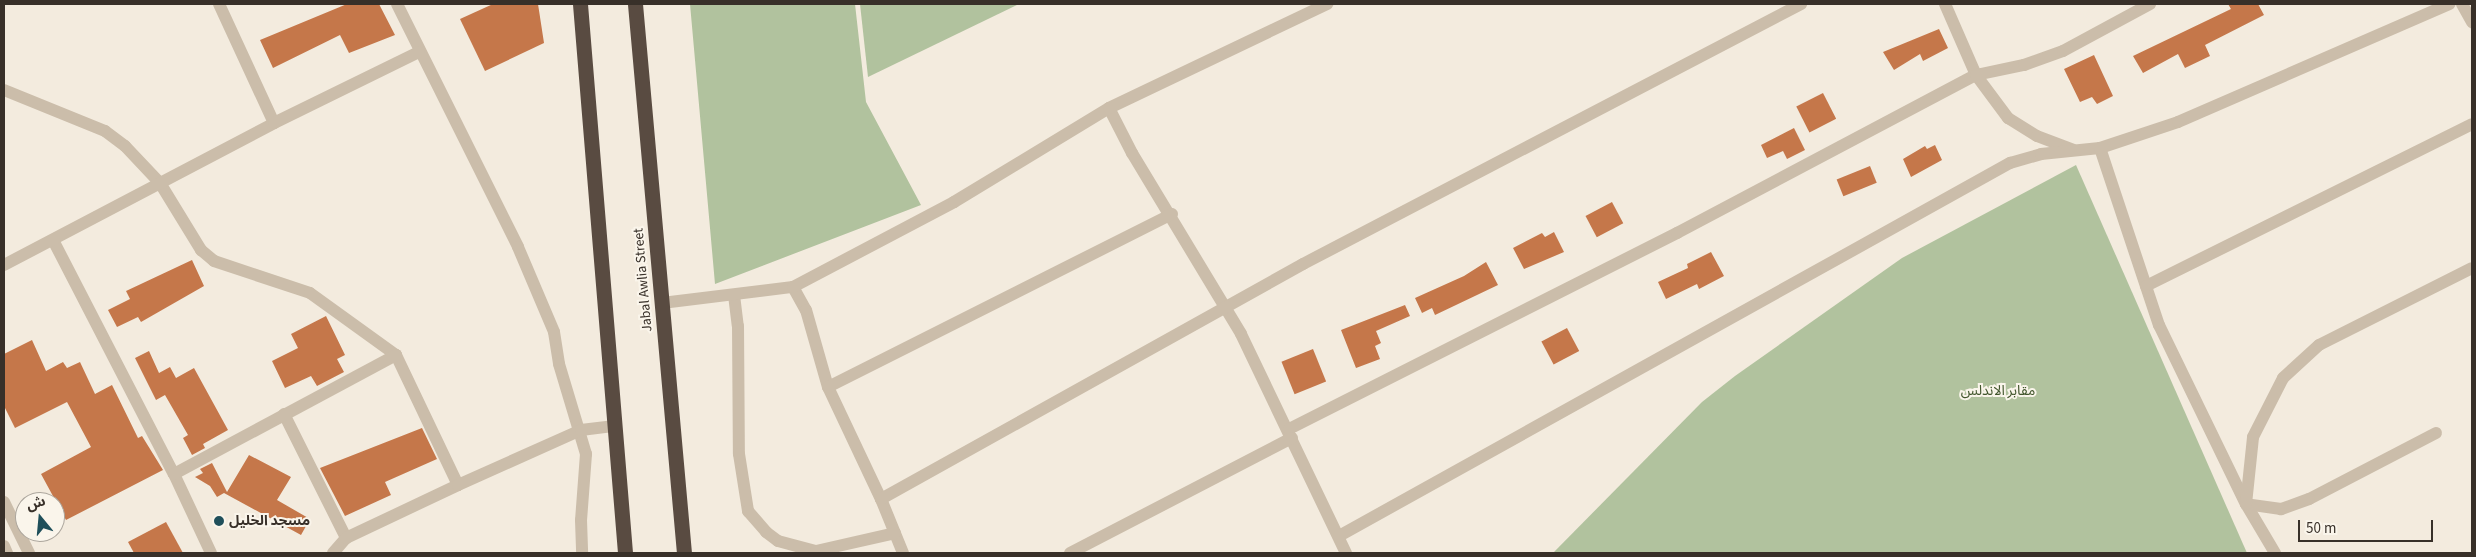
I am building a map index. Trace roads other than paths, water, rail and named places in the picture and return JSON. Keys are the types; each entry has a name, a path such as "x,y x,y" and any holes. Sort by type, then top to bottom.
{"highway":[{"path":"580,4 625,553"},
{"name":"Jabal Awlia Street","path":"635,4 684,553"}],"street":[{"path":"218,4 274,123"},
{"path":"397,4 419,52 518,247 554,332 559,364 581,430 587,477 581,520 582,553"},
{"path":"662,304 793,287 954,202 1109,108 1326,4"},
{"path":"881,499 1226,306 1800,4"},
{"path":"1945,4 1976,75 2008,118 2038,136 2076,151"},
{"path":"1070,553 1291,434 1976,75 2024,65 2063,51 2150,4"},
{"path":"1339,536 2010,163 2041,154 2100,148 2178,122 2450,4"},
{"path":"2462,4 2472,22"},
{"path":"4,265 274,123 419,52"},
{"path":"4,90 105,132 125,146 160,183 201,250 214,261 310,293 396,355 458,485"},
{"path":"1109,108 1132,154 1172,214 1226,306 1291,434 1346,553"},
{"path":"2146,286 2472,124"},
{"path":"2100,148 2159,325 2246,504 2275,553"},
{"path":"828,387 1172,214"},
{"path":"53,240 174,474 211,553"},
{"path":"2246,504 2253,437 2283,378 2319,345 2472,268"},
{"path":"793,287 806,310 828,387 881,499 902,553"},
{"path":"734,294 738,326 740,461 748,511 766,532 778,541 816,551 895,533"},
{"path":"174,474 396,355"},
{"path":"284,414 346,538"},
{"path":"333,553 346,538 458,485 581,430 615,426"},
{"path":"2246,504 2281,509 2309,499 2436,432"},
{"path":"4,502 29,553"},
{"path":"4,546 7,553"}],"place":[{"name":"مسجد الخليل","path":"219,521"}],"park label":[{"name":"مقابر الاندلس","path":"1998,391"}]}
